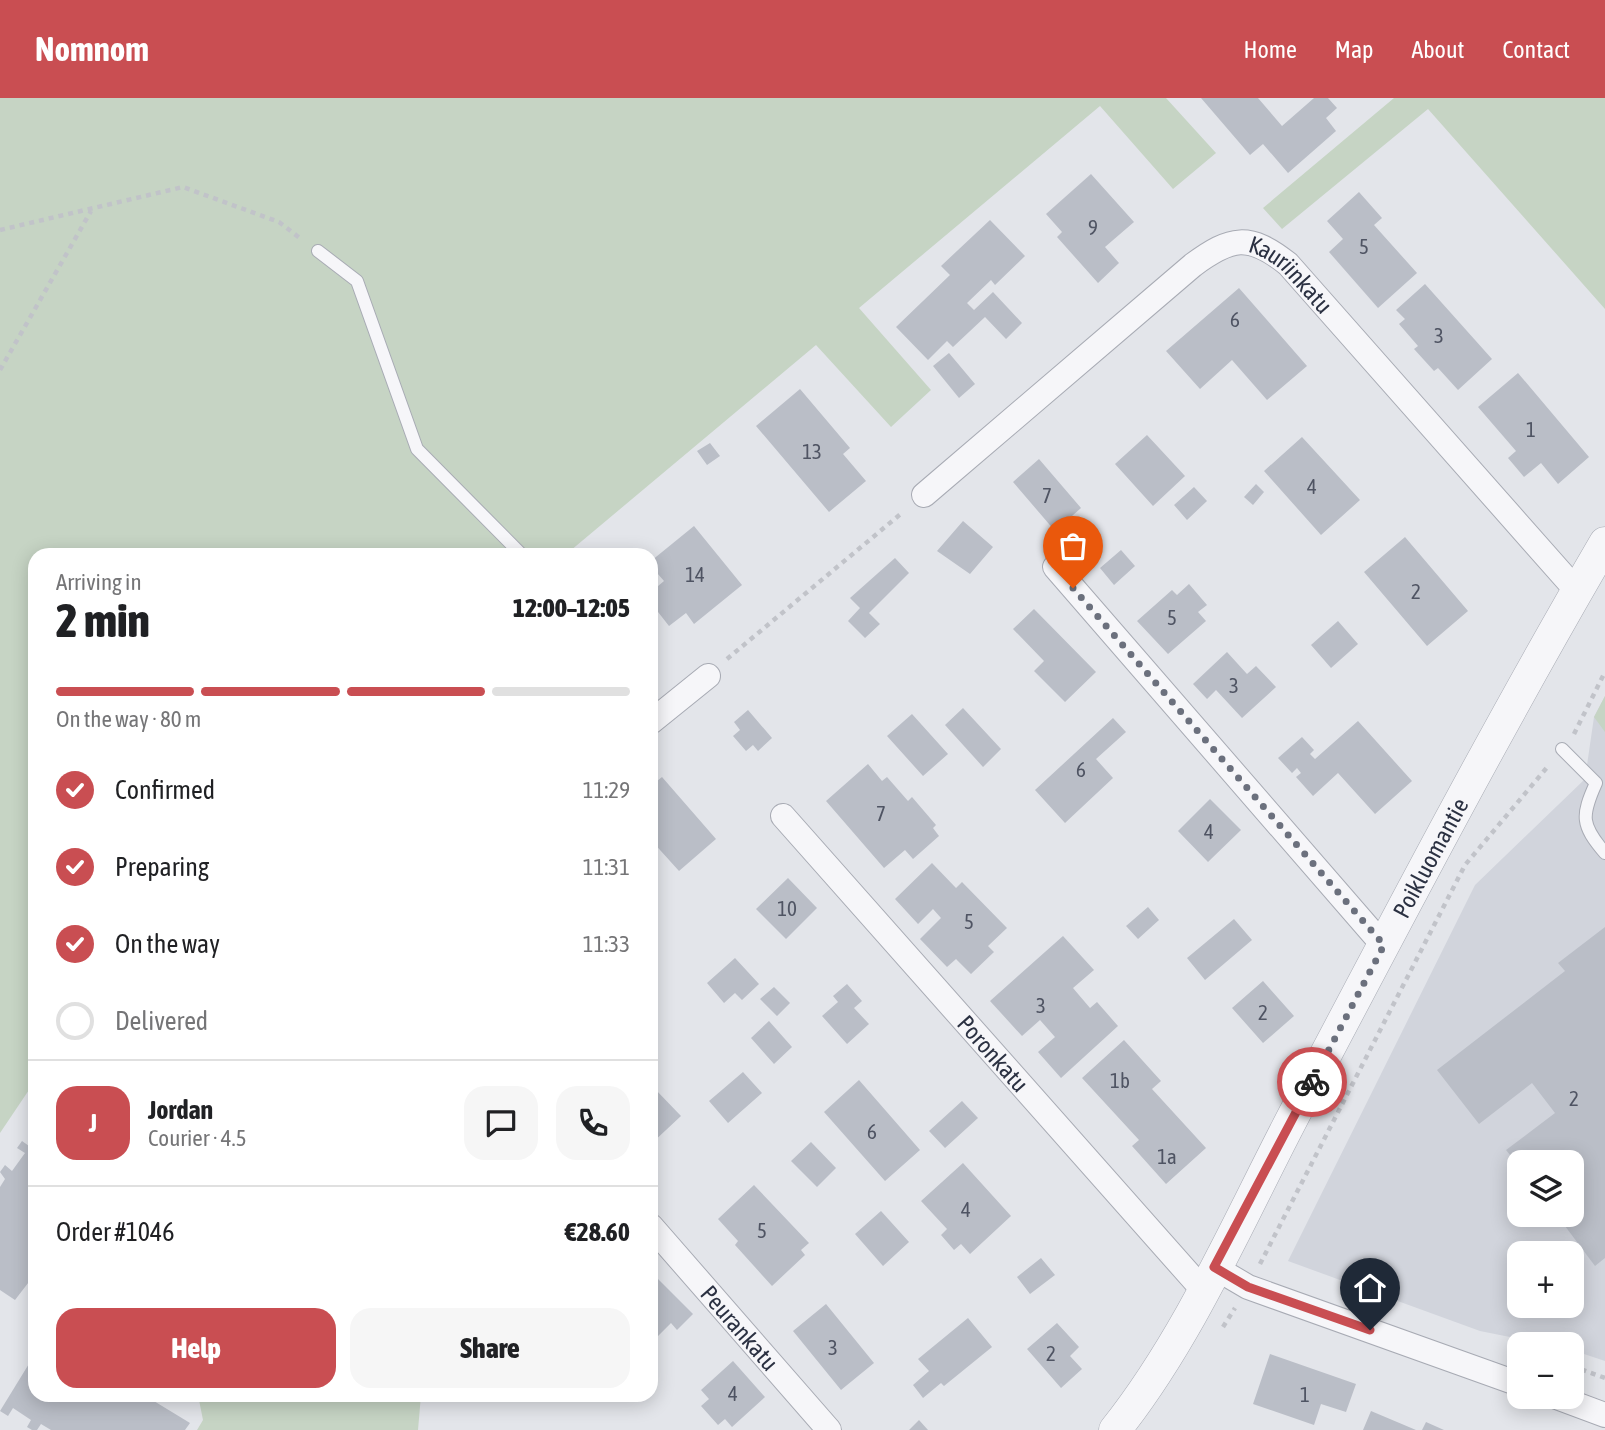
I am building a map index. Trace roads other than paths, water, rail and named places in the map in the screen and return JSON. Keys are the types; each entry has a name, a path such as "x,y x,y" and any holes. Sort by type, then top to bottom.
{"street":[{"name":"Kauriinkatu","path":"924,495 1193,265 1215,249 1240,240 1267,247 1288,264 1577,591"},
{"name":"Poikluomantie","path":"1115,1430 1139,1399 1209,1279 1384,945 1605,543"},
{"path":"1055,567 1384,945"},
{"path":"658,713 708,676"},
{"name":"Poronkatu","path":"783,816 1209,1279 1248,1287 1507,1380"},
{"name":"Peurankatu","path":"658,1234 829,1430"},
{"path":"1584,1407 1605,1415"}],"lane":[{"path":"318,251 357,281 417,449 515,548"},
{"path":"1562,749 1601,782 1584,809 1588,832 1605,853"}]}
